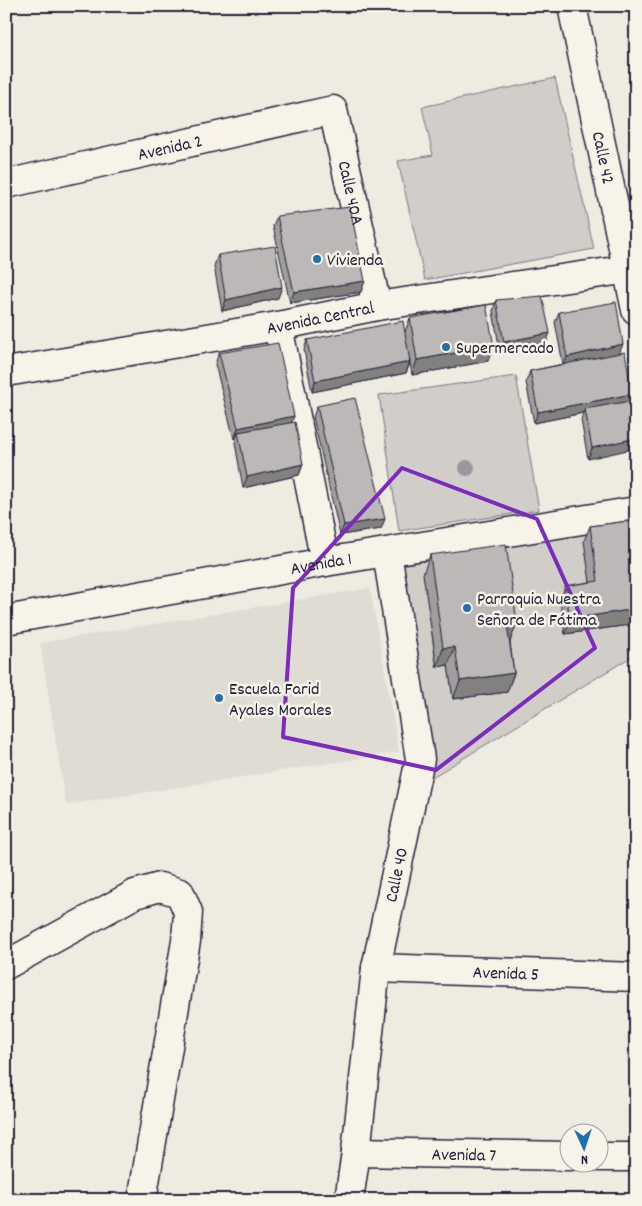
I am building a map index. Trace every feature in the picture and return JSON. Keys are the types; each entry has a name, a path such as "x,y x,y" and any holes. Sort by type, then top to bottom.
{"street":[{"name":"Calle 42","path":"572,6 632,268 636,310"},
{"name":"Avenida 2","path":"6,184 334,110"},
{"name":"Calle 40A","path":"334,110 377,306"},
{"name":"Avenida Central","path":"6,372 278,326 377,306 632,268"},
{"path":"278,326 324,562"},
{"name":"Avenida 1","path":"6,620 324,562 636,511"},
{"name":"Calle 40","path":"349,1200 376,968 420,759 387,553"},
{"path":"6,965 135,894 160,888 180,894 188,912 186,942 142,1200"},
{"name":"Avenida 5","path":"376,968 636,978"},
{"name":"Avenida 7","path":"356,1152 560,1156"},
{"path":"610,1156 636,1157"}],"highlighted area":[{"path":"402,468 537,519 595,648 436,770 283,737 293,588"}],"shaded area":[{"path":"555,78 594,249 425,280 398,161 433,155 422,107"},
{"path":"516,376 539,510 399,531 379,395"},
{"path":"636,520 636,654 429,779 397,560","holes":["499,563 510,642 501,644 507,691 453,699 448,665 436,666 424,574"]},
{"name":"Escuela Farid Ayales Morales","path":"370,588 399,752 66,805 40,643"}],"building":[{"name":"Vivienda","path":"350,207 365,281 294,292 277,216"},
{"path":"275,246 282,287 226,300 218,255"},
{"path":"542,296 550,333 504,342 496,300"},
{"path":"616,302 623,344 567,357 559,312"},
{"path":"486,305 494,346 417,360 410,318"},
{"path":"403,321 410,362 315,381 307,340"},
{"path":"278,343 294,416 238,428 219,353"},
{"path":"625,352 632,394 538,412 530,371"},
{"path":"355,398 385,519 344,525 317,406"},
{"path":"636,400 636,438 592,448 585,409"},
{"path":"295,422 303,464 247,477 238,432"},
{"path":"636,520 636,609 570,619 565,586 598,581 590,526"},
{"name":"Parroquia Nuestra Señora de Fátima","path":"506,544 517,623 507,625 514,673 460,681 455,647 443,648 430,555"}],"place":[{"name":"Vivienda","path":"317,259"},
{"name":"Supermercado","path":"446,347"},
{"name":"Parroquia Nuestra Señora de Fátima","path":"467,608"},
{"name":"Escuela Farid Ayales Morales","path":"219,698"}]}
